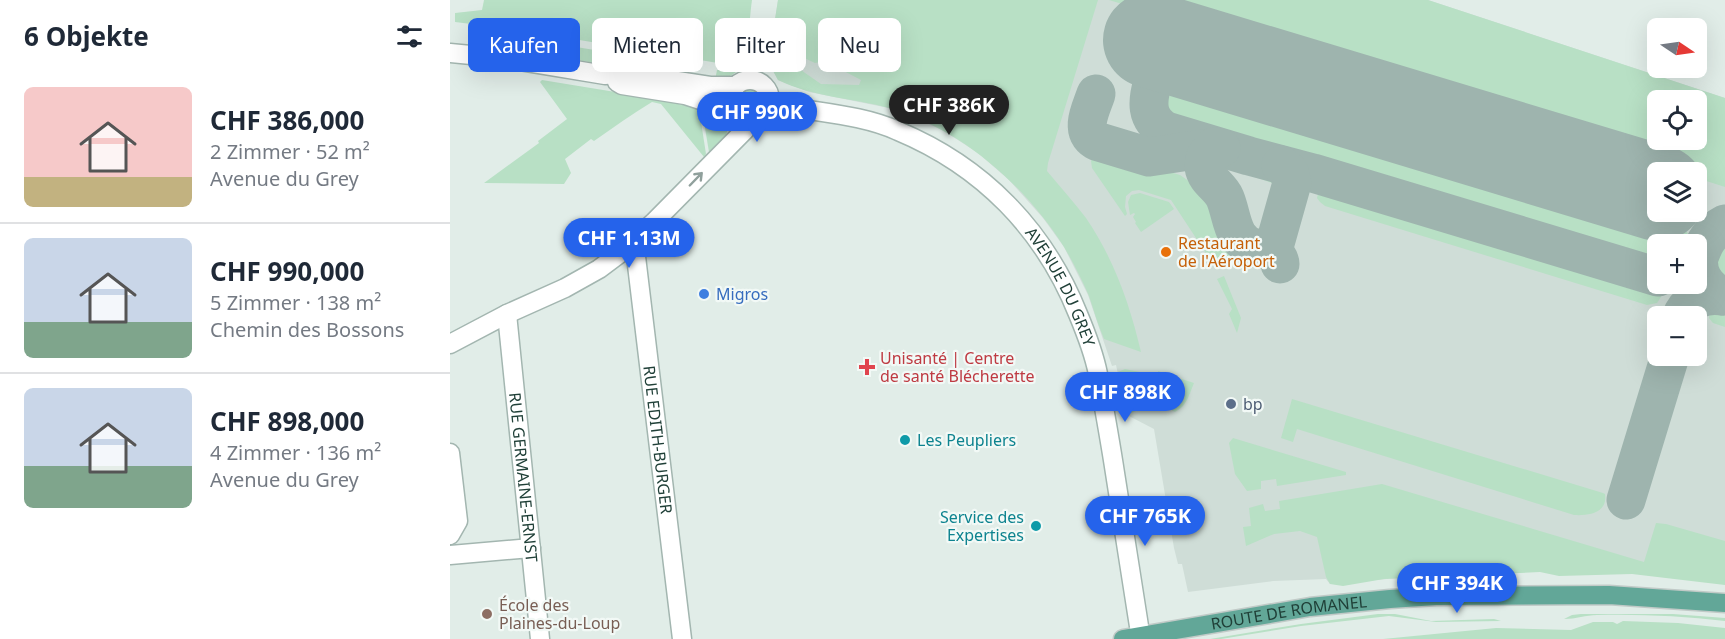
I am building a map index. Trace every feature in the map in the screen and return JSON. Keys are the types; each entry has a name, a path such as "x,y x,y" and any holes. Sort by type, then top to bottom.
{"main road":[{"name":"ROUTE DE ROMANEL","path":"1135,638 1310,607 1390,598 1608,595 1725,603"}],"street":[{"path":"450,53 502,58 605,75 625,73 710,86 736,86 747,80 759,82 768,91 770,103 757,118 740,115 685,95 622,85 605,75"},
{"path":"450,344 599,269 634,240 745,130 740,115 730,100 736,86"},
{"name":"AVENUE DU GREY","path":"770,103 871,122 896,129 935,148 994,191 1023,220 1040,242 1072,300 1098,373 1135,638"},
{"name":"RUE EDITH-BURGER","path":"634,240 682,639"},
{"name":"RUE GERMAINE-ERNST","path":"507,314 540,639"},
{"path":"450,453 458,521 450,534"},
{"path":"450,555 531,548"}],"shaded area":[{"path":"778,0 1428,0 1647,72 1647,78 1664,78 1701,90 1647,90 1647,150 1707,150 1707,92 1725,98 1725,577 1535,566 1330,584 1326,579 1273,581 1188,592 1182,564 1178,564 1174,548 1154,429 1127,415 1116,365 1112,366 1088,295 1064,247 1043,218 1009,180 978,153 944,131 889,108 809,92 778,80 774,72 806,72 806,18 775,18"}],"green space":[{"path":"484,0 752,0 750,18 715,18 715,63 703,61 703,18 592,18 592,42 580,40 580,18 468,18 468,24 455,22 455,13 482,10"},
{"path":"778,0 1098,0 1047,171 1086,218 1105,250 1132,317 1141,352 1104,339 1089,296 1077,271 1048,224 1010,181 965,144 915,117 889,108 791,86 778,80 774,72 804,72 821,84 859,85 861,80 846,72 901,72 901,18 818,18 818,62 815,63 806,59 806,18 775,18"},
{"path":"1109,0 1428,0 1647,72 1647,78 1664,78 1701,90 1647,90 1647,150 1707,150 1707,92 1725,98 1725,187 1707,181 1707,162 1647,162"},
{"path":"580,48 592,50 592,63 580,60"},
{"path":"717,72 736,72 729,77 715,80"},
{"path":"1181,76 1647,216 1647,222 1675,224 1688,234 1647,234 1647,265 1175,122 1167,117 1159,104 1161,90 1172,79"},
{"path":"542,80 658,99 699,109 706,154 704,157 661,104 652,102 594,141 591,139 565,159 571,173 564,184 484,183 539,143 538,141 567,119 540,82"},
{"path":"750,90 757,93 760,100 757,107 750,110 743,107 740,100 743,93"},
{"path":"702,110 728,129 726,135 709,152"},
{"path":"1096,150 1180,175 1216,200 1232,252 1227,264 1223,268 1215,267 1171,200 1139,190 1132,191 1126,196 1127,214 1125,216 1092,168 1091,161"},
{"path":"1229,163 1267,174 1275,182 1272,183 1230,168"},
{"path":"1325,186 1331,186 1647,282 1647,294 1660,294 1661,297 1657,303 1647,305 1325,206 1317,198 1319,190"},
{"path":"1140,193 1169,202 1174,209 1141,232 1133,217 1135,214 1130,215 1128,202 1131,195"},
{"path":"1725,243 1725,288 1713,278 1708,266 1713,253"},
{"path":"1224,276 1241,318 1237,333 1229,314 1232,309 1217,279"},
{"path":"1719,304 1725,306 1725,327 1713,323 1709,318 1710,309"},
{"path":"1125,369 1150,374 1158,408 1142,408 1127,415 1118,372"},
{"path":"1158,371 1194,383 1185,403 1175,412 1167,405"},
{"path":"1292,399 1603,493 1605,500 1596,512 1574,515 1297,429 1293,442 1281,438"},
{"path":"1233,438 1346,472 1346,475 1277,486 1276,479 1261,481 1261,489 1247,491 1235,474 1229,443"},
{"path":"1382,484 1644,562 1656,523 1725,541 1725,585 1632,574 1559,576 1540,572 1384,579 1343,586 1330,584 1326,577 1317,537 1300,531 1274,534 1246,546 1243,527 1251,526 1249,508 1263,504 1265,511 1280,509 1279,501"},
{"path":"1395,614 1431,621 1494,619 1501,621 1436,622 1389,616 1210,639 1301,624"},
{"path":"1581,614 1673,614 1725,618 1725,621 1629,615 1593,615 1564,619"},
{"path":"1623,621 1725,628 1725,639 1383,639 1496,628 1571,630 1593,622 1617,624"}],"taxiway":[{"path":"1195,53 1170,55 1164,59 1155,74 1149,109 1154,121 1166,131 1647,274"},
{"path":"1096,94 1087,125 1088,131 1096,141 1149,157 1209,148"},
{"path":"1221,148 1214,147 1209,151 1204,167 1207,176 1225,198 1237,234 1247,245 1258,249 1266,248 1275,241"},
{"path":"1280,264 1274,247 1292,183 1289,172 1281,165"},
{"path":"1707,240 1725,224"},
{"path":"1707,285 1722,296"},
{"path":"1688,306 1700,298 1722,296"},
{"path":"1626,500 1667,366"}],"runway":[{"path":"1151,40 1647,190"}],"place":[{"name":"Restaurant de l'Aéroport","path":"1166,252"},
{"name":"Migros","path":"704,294"},
{"name":"Unisanté | Centre de santé Blécherette","path":"867,367"},
{"name":"bp","path":"1231,404"},
{"name":"Les Peupliers","path":"905,440"},
{"name":"Service des Expertises","path":"1036,526"},
{"name":"École des Plaines-du-Loup","path":"487,614"}]}
